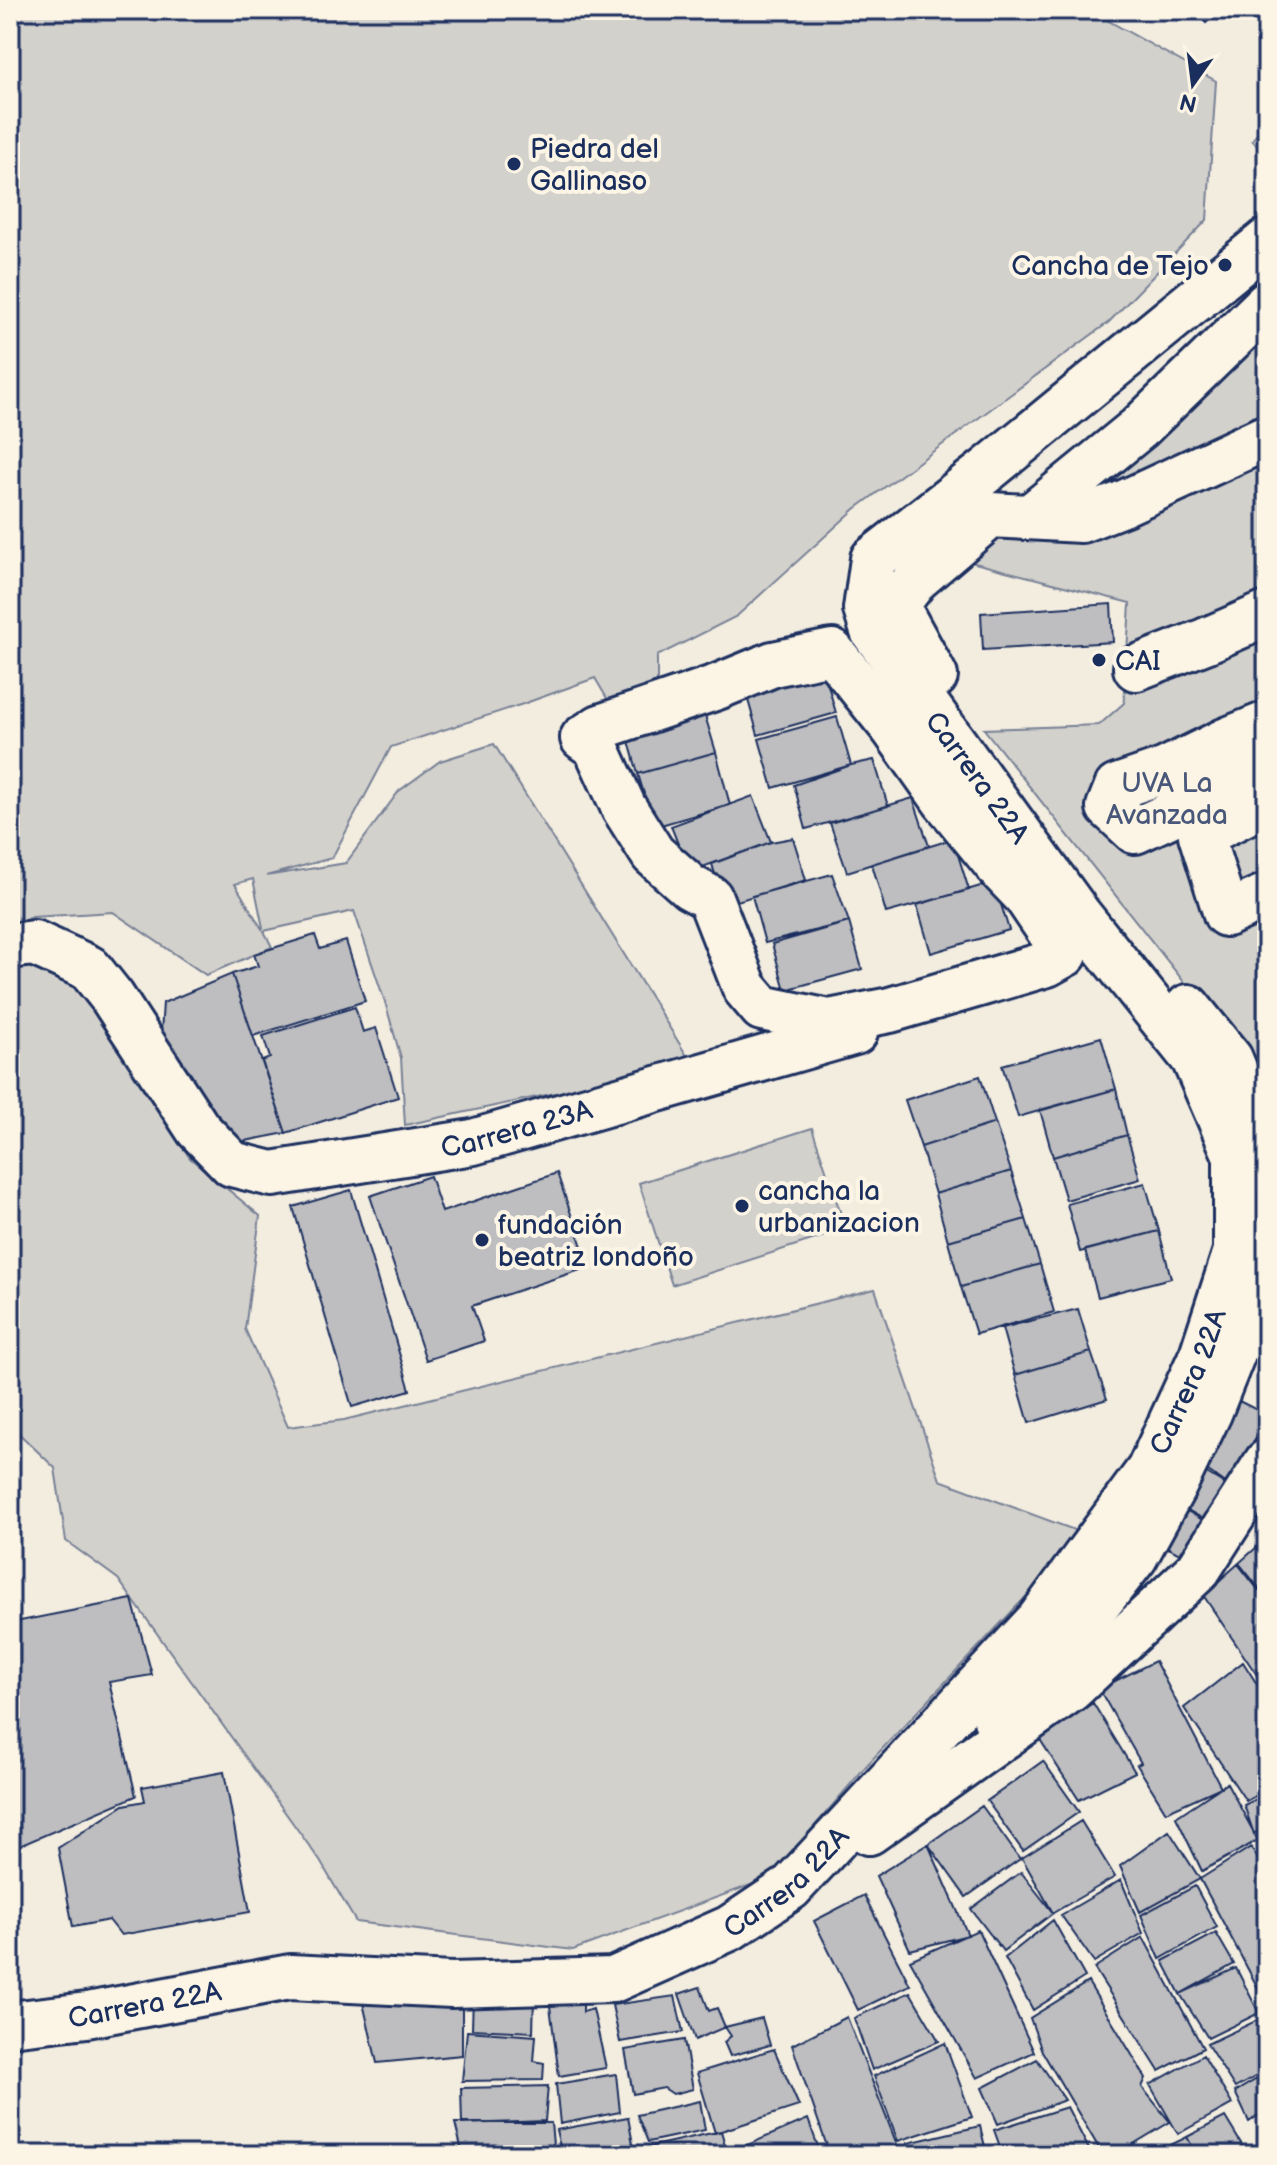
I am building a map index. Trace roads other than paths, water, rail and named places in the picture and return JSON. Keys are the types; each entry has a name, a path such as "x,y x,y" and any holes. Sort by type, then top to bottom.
{"street":[{"name":"Carrera 22A","path":"10,2024 87,2015 290,1977 452,1985 613,1980 730,1928 790,1888 1039,1620 1149,1470 1202,1355 1236,1251 1236,1156 1194,1059 1111,958 1060,918 873,631 866,609 873,559 986,471 1267,241"},
{"path":"1030,517 1139,428 1267,304"},
{"path":"1267,437 1081,520 991,515 916,579 896,605 943,690 1023,791 1122,925 1230,1059 1259,1129 1267,1171"},
{"path":"1136,668 1267,614"},
{"path":"832,652 1002,871 1025,895 1060,918 1065,954 1047,964 890,1010 829,1022 762,1008 745,988 710,898 690,887 653,854 624,808 596,747 583,738 600,727 717,687 773,664 832,652 873,631"},
{"path":"1267,724 1166,770 1117,787 1109,807 1135,831 1267,770"},
{"path":"1267,801 1201,835 1226,914 1267,896"},
{"name":"Carrera 23A","path":"10,946 34,943 89,968 112,997 198,1129 232,1164 272,1174 473,1142 1111,958"},
{"path":"977,1756 977,1741 1091,1613 1135,1557 1209,1413 1260,1285 1267,1241"},
{"path":"790,1888 1071,1689 1198,1570 1267,1462"}],"place":[{"name":"Piedra del Gallinaso","path":"514,164"},
{"name":"Cancha de Tejo","path":"1225,265"},
{"name":"CAI","path":"1099,660"},
{"name":"cancha la urbanizacion","path":"742,1206"},
{"name":"fundación beatriz londoño","path":"482,1240"}],"park label":[{"name":"UVA La Avanzada","path":"1167,798"}]}
